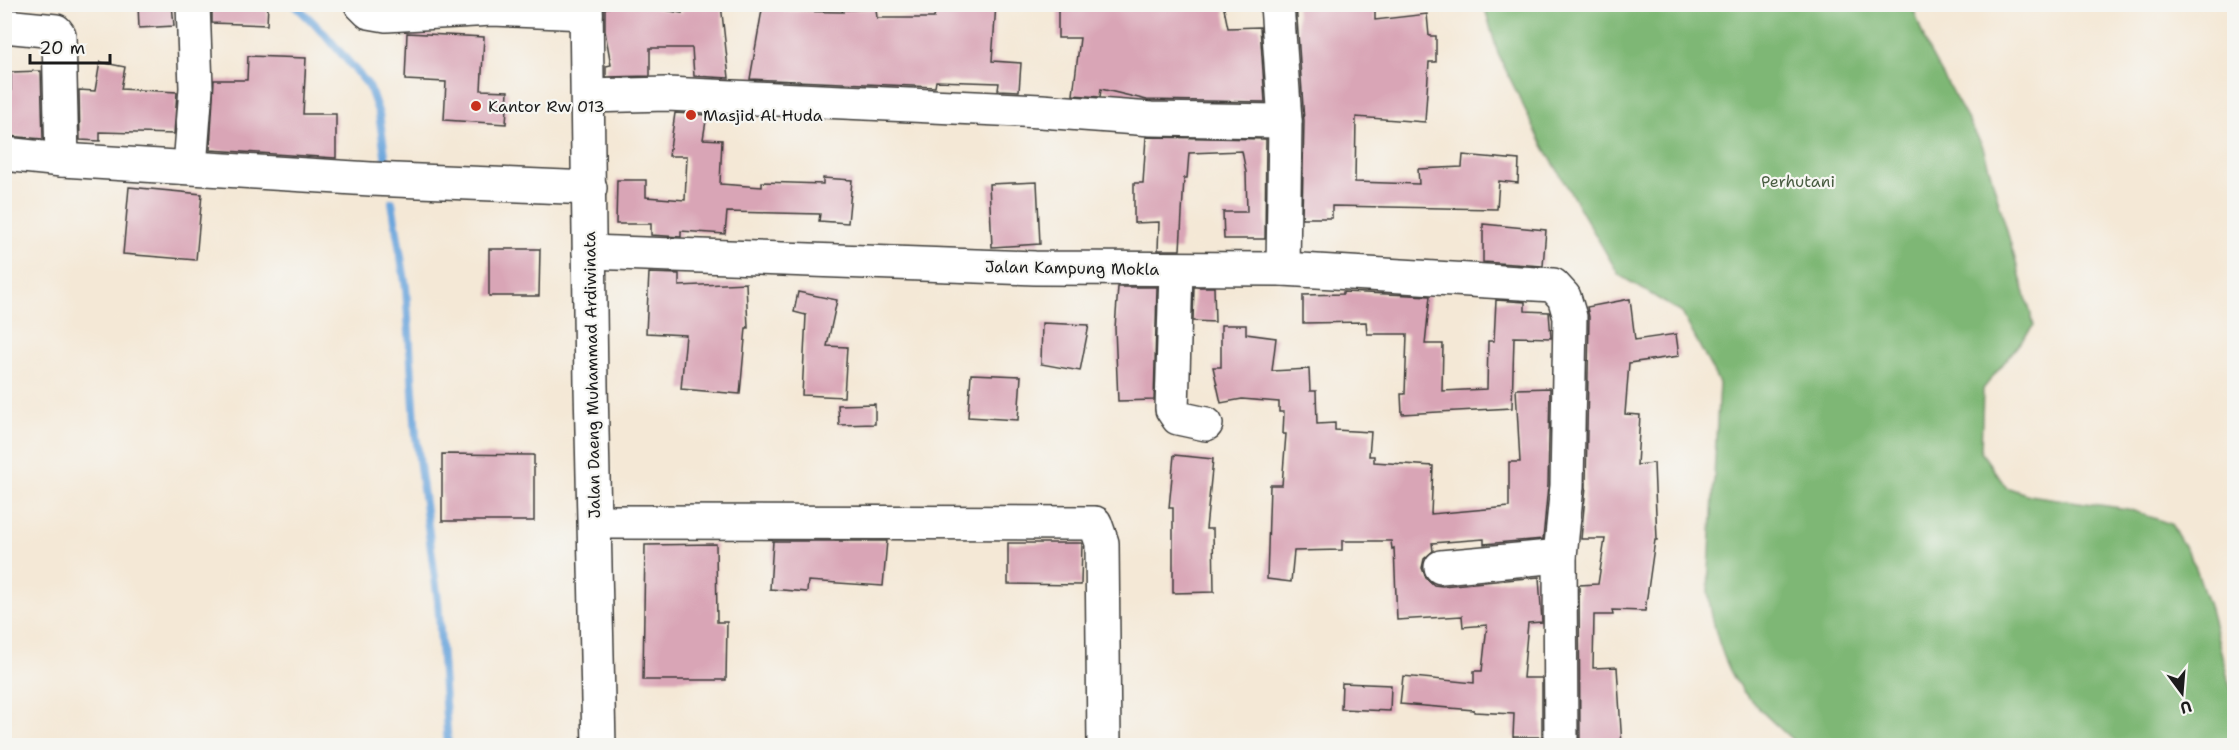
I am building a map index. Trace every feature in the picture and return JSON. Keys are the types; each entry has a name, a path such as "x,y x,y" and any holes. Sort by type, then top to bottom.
{"street":[{"path":"190,167 196,88 194,4"},
{"path":"361,4 369,12 386,15 492,9 586,9"},
{"path":"1277,4 1285,121 1283,269"},
{"name":"Jalan Daeng Muhammad Ardiwinata","path":"586,9 599,746"},
{"path":"4,26 56,31 59,34 62,160"},
{"path":"588,96 667,94 1041,111 1151,119 1285,121"},
{"path":"4,154 62,160 371,180 590,188"},
{"name":"Jalan Kampung Mokla","path":"589,252 1176,270 1283,269 1554,285 1563,297 1570,317 1567,486 1560,556"},
{"path":"1176,270 1172,409 1178,418 1206,424"},
{"path":"595,522 984,521 1095,524 1102,543 1104,746"},
{"path":"1441,567 1560,556 1561,746"}],"green space":[{"name":"Perhutani","path":"1484,5 1912,5 1928,49 1983,147 2034,325 1983,389 1981,452 2006,487 2029,495 2128,509 2171,524 2195,565 2210,609 2234,702 2234,745 1798,745 1762,712 1742,690 1729,669 1715,629 1708,590 1719,383 1682,313 1619,275 1541,142 1498,54"}],"building":[{"path":"138,4 172,4 174,26 139,28"},
{"path":"212,4 268,4 267,25 212,23"},
{"path":"632,4 682,13 681,4 721,4 729,78 694,76 692,48 650,48 650,76 606,77 606,66 611,65 605,31 605,8"},
{"path":"763,4 784,4 783,11 843,12 842,10 876,9 877,18 934,18 936,4 996,4 992,61 1021,63 1019,91 998,90 999,83 936,81 935,87 750,79"},
{"path":"1058,4 1223,4 1228,28 1260,27 1265,102 1147,100 1101,89 1100,97 1073,95 1080,38 1058,38"},
{"path":"1296,4 1375,5 1375,20 1427,14 1429,36 1436,36 1436,62 1429,62 1425,122 1356,117 1355,182 1419,184 1418,169 1462,167 1463,155 1519,160 1518,183 1499,181 1497,209 1332,206 1332,218 1302,218 1304,121"},
{"path":"407,33 484,37 481,90 508,91 506,124 444,120 446,82 405,80"},
{"path":"248,56 306,58 303,114 336,114 336,158 210,150 214,80 247,80"},
{"path":"100,62 125,67 121,89 177,92 174,134 100,132 100,141 80,140 79,90 95,91"},
{"path":"41,71 43,139 8,136 9,118 4,118 4,94 11,94 11,72"},
{"path":"675,113 707,115 703,139 722,140 720,184 762,187 762,182 823,184 823,178 852,180 848,223 819,221 820,214 727,212 725,234 681,231 681,237 651,235 651,224 616,224 617,180 646,180 646,197 685,200 687,156 669,156"},
{"path":"1146,137 1266,139 1265,239 1224,239 1223,212 1247,212 1246,172 1242,151 1189,153 1187,178 1184,178 1180,250 1158,250 1159,222 1134,223 1134,183 1143,183"},
{"path":"1037,182 1040,244 992,247 989,184"},
{"path":"129,187 202,194 196,260 123,254"},
{"path":"1483,224 1546,230 1543,266 1483,262"},
{"path":"489,249 540,249 539,296 489,296"},
{"path":"649,273 679,274 679,286 746,283 748,328 746,328 740,394 681,389 686,335 646,333"},
{"path":"1118,287 1157,287 1154,400 1118,401 1115,328"},
{"path":"1194,287 1214,287 1215,322 1193,321"},
{"path":"798,292 837,300 827,346 847,347 844,397 802,395 806,315 794,312"},
{"path":"1343,292 1430,296 1425,344 1443,344 1442,391 1487,389 1488,341 1494,341 1496,300 1525,302 1525,311 1549,312 1551,338 1514,337 1512,408 1402,414 1401,394 1405,394 1407,334 1367,334 1366,322 1303,323 1303,295 1343,294"},
{"path":"1630,299 1635,340 1676,334 1679,356 1629,363 1625,414 1640,415 1637,465 1654,463 1657,540 1655,540 1645,611 1612,610 1613,615 1594,615 1593,668 1617,667 1622,746 1580,746 1579,585 1598,584 1605,539 1581,539 1586,486 1589,317 1587,307"},
{"path":"1042,323 1089,325 1080,371 1041,364"},
{"path":"1221,325 1246,325 1246,334 1276,338 1272,371 1309,369 1310,391 1316,391 1317,424 1335,423 1335,430 1371,432 1369,456 1374,456 1374,462 1433,466 1431,514 1509,507 1509,462 1520,462 1516,389 1550,388 1548,485 1543,539 1484,544 1484,539 1432,543 1433,551 1424,559 1422,568 1426,578 1434,585 1442,586 1539,577 1542,622 1528,623 1523,678 1542,678 1542,737 1513,737 1514,714 1400,704 1403,676 1474,683 1474,671 1482,671 1487,625 1463,627 1462,616 1397,620 1394,548 1392,549 1391,541 1342,541 1342,550 1294,551 1291,582 1267,579 1270,485 1282,485 1286,434 1283,434 1284,412 1279,412 1279,402 1242,399 1221,403 1213,367 1221,367"},
{"path":"971,374 1021,376 1018,420 968,417"},
{"path":"875,404 875,424 839,425 838,405"},
{"path":"442,454 534,455 534,521 442,521"},
{"path":"1174,455 1213,459 1206,529 1213,529 1214,592 1173,593 1173,508 1169,508"},
{"path":"773,541 887,541 883,586 808,581 807,592 770,589"},
{"path":"1008,543 1082,543 1081,585 1008,584"},
{"path":"716,544 717,622 727,622 726,680 643,680 645,545"},
{"path":"1342,683 1391,685 1390,711 1341,709"}],"waterway":[{"path":"294,4 323,32 369,86 379,114 387,168"},
{"path":"392,202 406,288 416,436 438,601 448,746"}],"place":[{"name":"Kantor Rw 013","path":"476,106"},
{"name":"Masjid Al Huda","path":"691,115"}]}
